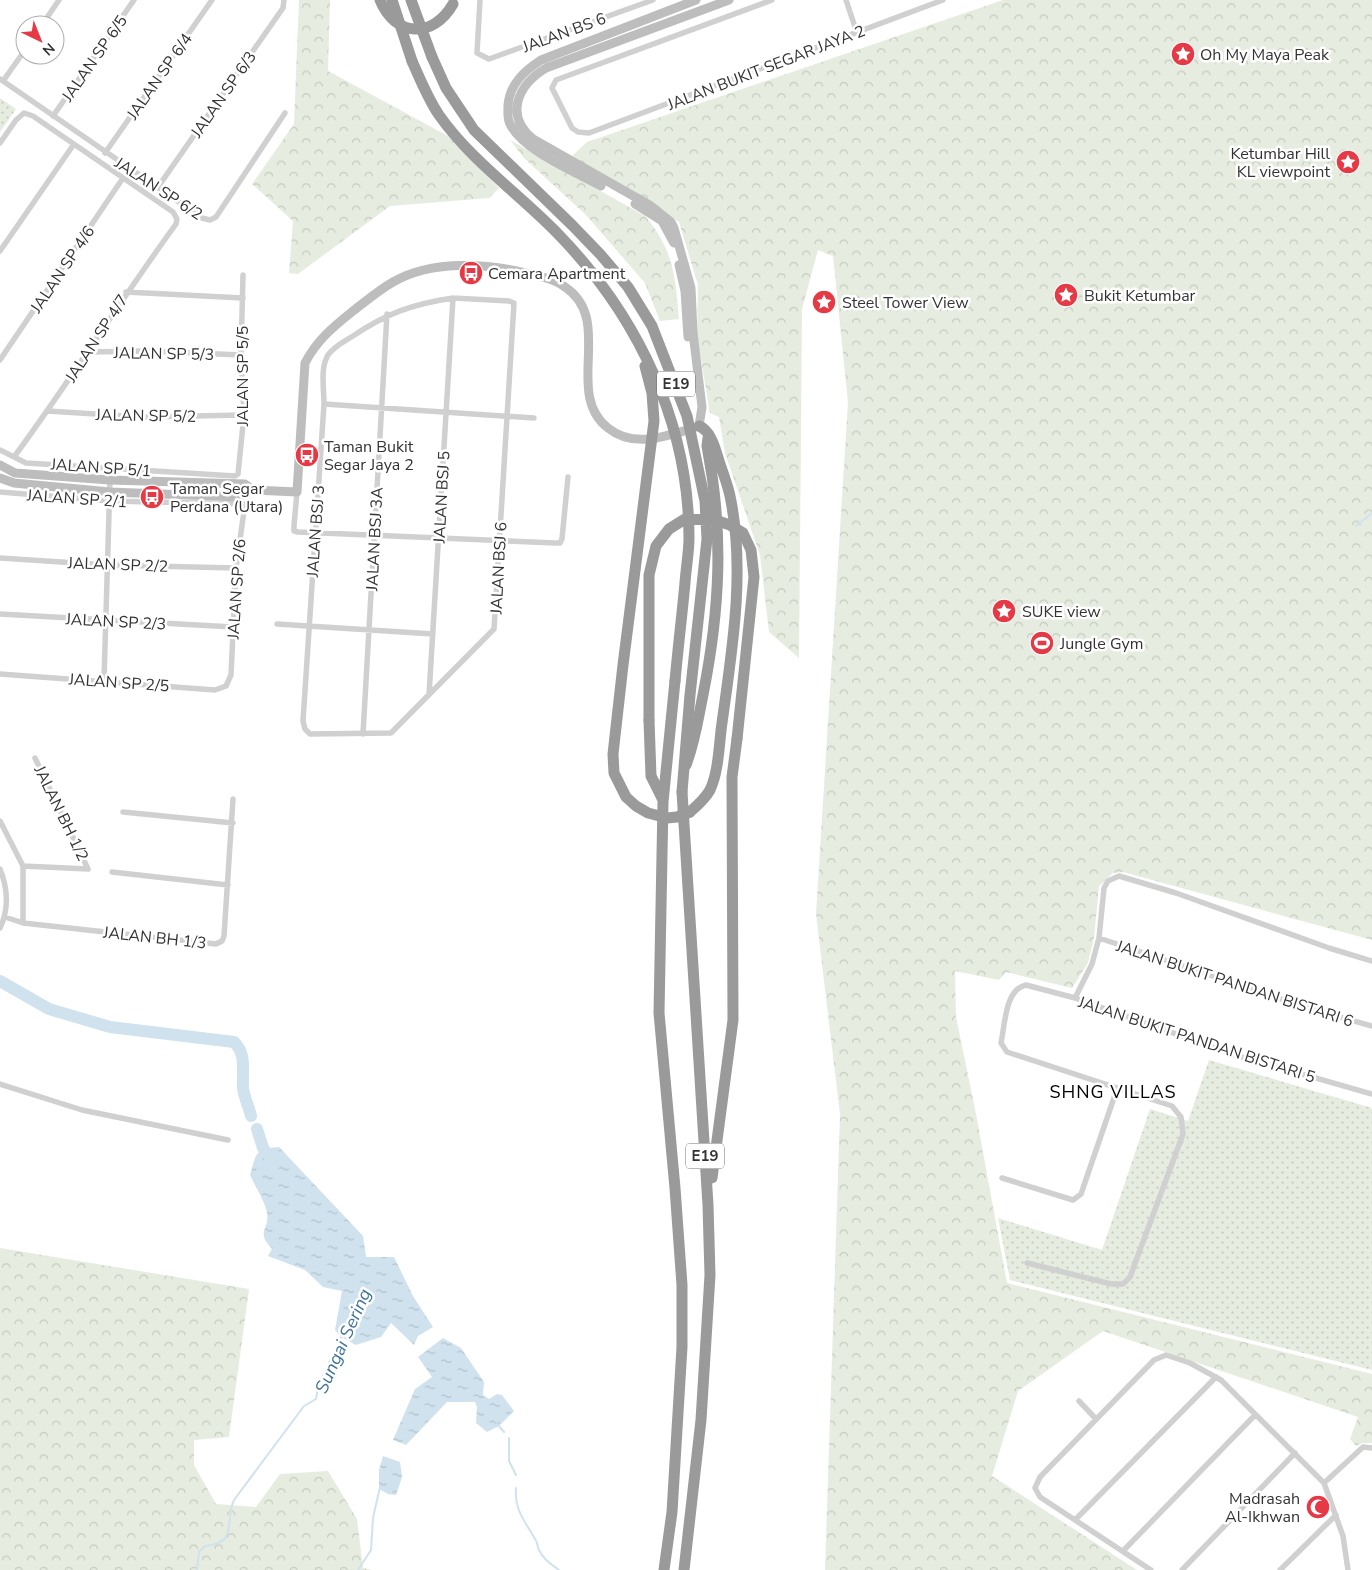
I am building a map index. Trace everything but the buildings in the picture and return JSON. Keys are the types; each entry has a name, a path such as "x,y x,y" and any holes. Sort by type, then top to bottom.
{"highway":[{"path":"380,0 393,22 405,28 419,30 435,25 446,17 453,2"},
{"name":"E19","path":"392,0 412,61 439,115 466,147 588,265 613,297 634,332 660,385 679,448 686,491 689,538 663,802 659,1013 682,1285 682,1347 672,1512 664,1570"},
{"name":"E19","path":"411,0 432,57 446,88 474,130 583,236 628,287 652,326 688,416 705,501 707,540 682,773 682,792 708,1205 710,1275 701,1420 684,1570"},
{"path":"634,332 652,393 654,421 620,684 613,754 614,773 620,788 636,806 648,813 667,818 677,817 690,812 702,802 710,789 731,659 737,593 737,545 731,500 715,448 707,430 699,426"},
{"path":"682,773 693,748 712,652 717,613 719,537 707,446 708,435"},
{"path":"663,802 651,776 649,758 649,575 656,546 669,529 685,519 700,518 730,525 743,533 752,550 754,577 732,777 733,1020 708,1205"},
{"path":"659,1570 672,1512"}],"street":[{"path":"49,15 59,0"},
{"name":"JALAN SP 6/5","path":"54,116 134,0"},
{"name":"JALAN SP 6/4","path":"105,152 212,0"},
{"name":"JALAN SP 6/3","path":"158,187 283,8 284,0"},
{"name":"JALAN BS 6","path":"480,0 477,53 489,59 653,0"},
{"path":"696,0 541,60 526,70 515,83 509,97 508,111 510,123 529,146 648,212 662,222 673,241 685,291 686,320 699,426"},
{"path":"699,426 702,407 693,333 691,288 671,222 651,206 533,139 524,131 518,119 518,102 522,88 533,76 546,68 729,0"},
{"name":"JALAN BUKIT SEGAR JAYA 2","path":"772,0 556,80 552,88 572,128 578,132 589,133 944,0"},
{"path":"846,0 856,33"},
{"path":"2,80 15,63"},
{"name":"JALAN SP 6/2","path":"2,80 202,218 210,220 216,217 285,113"},
{"path":"0,144 16,120 24,113 33,116 123,178"},
{"path":"0,251 74,144"},
{"name":"JALAN SP 4/7","path":"14,457 48,411 126,292 178,219 173,212 123,178"},
{"name":"JALAN SP 4/6","path":"0,360 123,178"},
{"path":"568,477 560,543 500,542 294,531 305,363 313,347 326,332 394,282 417,272 447,266 510,269 546,278 566,287 582,305 589,326 587,387 592,410 608,428 625,437 650,441 699,426"},
{"name":"JALAN SP 5/5","path":"235,476 239,473 244,415 241,355 243,274"},
{"path":"126,292 242,298"},
{"name":"JALAN BSJ 3","path":"306,729 303,722 324,404 324,366 328,354 387,314 410,306 453,298 509,301 514,304"},
{"name":"JALAN BSJ 5","path":"429,695 453,298"},
{"name":"JALAN BSJ 6","path":"306,729 310,734 391,733 494,629 514,304"},
{"name":"JALAN BSJ 3A","path":"363,734 387,314"},
{"name":"JALAN SP 5/3","path":"87,352 150,351 241,355"},
{"path":"324,404 534,418"},
{"name":"JALAN SP 5/2","path":"48,411 142,417 244,415"},
{"name":"JALAN SP 5/1","path":"0,450 26,463 235,476"},
{"path":"0,465 15,472 110,480 245,484 253,490"},
{"path":"0,478 14,483 109,496 239,497 253,490 297,492"},
{"path":"104,680 110,480"},
{"name":"JALAN SP 2/1","path":"0,492 244,504"},
{"name":"JALAN SP 2/6","path":"231,675 236,568 244,504"},
{"name":"JALAN SP 2/2","path":"0,558 108,565 236,568"},
{"name":"JALAN SP 2/3","path":"0,614 233,627"},
{"path":"277,624 433,634"},
{"name":"JALAN SP 2/5","path":"0,674 104,680 215,690 226,686 231,675"},
{"name":"JALAN BH 1/2","path":"23,866 88,869 34,758"},
{"name":"JALAN BH 1/3","path":"5,917 23,923 216,944 222,941 224,936 234,799"},
{"path":"123,812 233,822"},
{"path":"0,821 23,866 23,923"},
{"path":"0,869 7,896 5,917 0,928"},
{"path":"112,872 228,885"},
{"path":"1075,998 1092,964 1099,938 1104,888 1112,879 1122,876 1372,961"},
{"name":"JALAN BUKIT PANDAN BISTARI 6","path":"1099,938 1308,1008 1372,1026"},
{"name":"JALAN BUKIT PANDAN BISTARI 5","path":"1117,1089 1013,1056 1005,1050 1001,1043 1011,998 1022,986 1026,985 1075,998 1235,1055 1372,1094"},
{"path":"0,1084 82,1110 228,1140"},
{"path":"1002,1178 1073,1200 1077,1199 1081,1194 1117,1089 1172,1106 1181,1117 1184,1134 1130,1277 1123,1284 1111,1284 1027,1263"},
{"path":"1151,1570 1040,1498 1035,1488 1040,1477 1096,1419 1160,1356 1166,1355 1190,1363 1216,1377 1324,1483 1336,1515 1346,1552 1348,1570"},
{"path":"1076,1520 1216,1377"},
{"path":"1079,1402 1096,1419"},
{"path":"1123,1551 1255,1415"},
{"path":"1324,1483 1363,1447 1372,1448"},
{"path":"1182,1570 1295,1453"},
{"path":"1280,1570 1287,1567 1336,1515"}],"green space":[{"path":"299,0 330,0 328,71 448,136 499,188 489,198 390,206 298,274 289,273 293,221 252,184 294,124"},
{"path":"1003,0 1372,0 1372,940 1123,872 1113,873 1099,886 1094,938 1088,963 1072,988 1006,972 999,980 955,971 956,1017 1007,1283 1372,1374 1372,1443 1362,1443 1356,1446 1350,1439 1358,1417 1103,1331 1018,1391 992,1476 1137,1570 825,1570 840,1114 816,914 848,402 833,256 818,250 802,309 799,658 769,632 760,555 725,453 719,417 710,413 697,336 698,285 679,222 572,156 587,142"},
{"path":"0,98 16,109 0,132"},
{"path":"510,140 645,216 662,241 671,264 679,319 660,321 645,283 586,215 524,158"},
{"path":"1209,1060 1372,1108 1372,1370 1010,1280 998,1218 1102,1250 1150,1109 1188,1121"},
{"path":"0,1248 249,1289 229,1437 194,1440 194,1465 216,1504 256,1507 280,1474 328,1471 357,1519 363,1568 372,1570 0,1570"}],"water":[{"path":"279,1147 363,1236 366,1257 394,1257 413,1296 433,1327 418,1336 414,1345 391,1323 381,1337 356,1345 341,1337 335,1330 342,1291 323,1287 305,1270 268,1256 272,1249 264,1238 267,1212 250,1175 255,1157 261,1151"},
{"path":"443,1338 461,1348 484,1382 483,1395 489,1399 497,1394 502,1395 514,1411 499,1426 487,1432 476,1423 477,1407 475,1402 447,1402 406,1445 393,1440 415,1389 432,1377 418,1357"},
{"path":"383,1456 400,1462 402,1477 396,1495 388,1494 379,1489 379,1470"}],"waterway":[{"path":"1356,526 1372,513"},
{"name":"Sungai Sering","path":"0,981 49,1009 110,1027 234,1042 241,1052 244,1095 251,1116"},
{"name":"Sungai Sering","path":"257,1129 263,1148 272,1160"},
{"name":"Sungai Sering","path":"197,1570 199,1552 205,1546 222,1541 226,1536 234,1500 304,1406 316,1399 318,1387 341,1337"},
{"path":"497,1424 504,1432"},
{"path":"509,1438 509,1461 516,1475"},
{"path":"358,1570 371,1550 373,1518 380,1487"},
{"path":"516,1488 518,1509 536,1540 539,1550 545,1559 559,1570"}],"place":[{"name":"Oh My Maya Peak","path":"1183,54"},
{"name":"Ketumbar Hill KL viewpoint","path":"1348,162"},
{"name":"Cemara Apartment","path":"471,273"},
{"name":"Bukit Ketumbar","path":"1066,295"},
{"name":"Steel Tower View","path":"824,302"},
{"name":"Taman Bukit Segar Jaya 2","path":"307,455"},
{"name":"Taman Segar Perdana (Utara)","path":"152,497"},
{"name":"SUKE view","path":"1004,611"},
{"name":"Jungle Gym","path":"1042,643"},
{"name":"Madrasah Al-Ikhwan","path":"1318,1507"}],"district":[{"name":"SHNG VILLAS","path":"1113,1092"}]}
